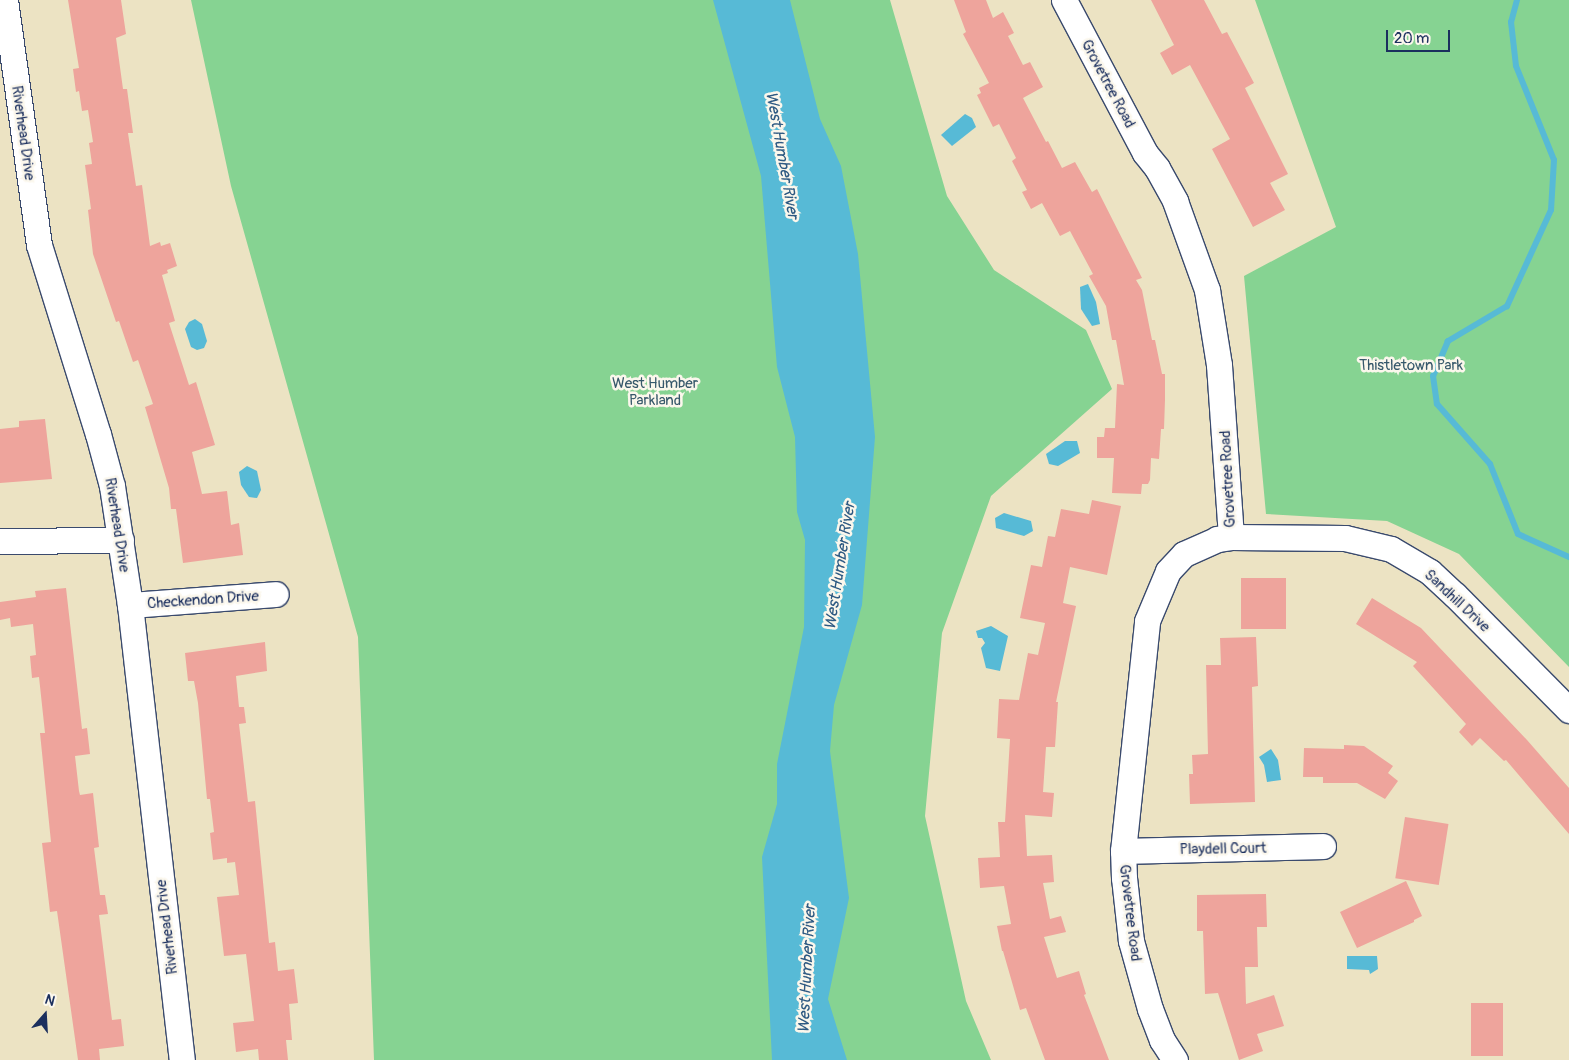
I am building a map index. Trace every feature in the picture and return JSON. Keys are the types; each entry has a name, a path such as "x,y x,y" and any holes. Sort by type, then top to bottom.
{"street":[{"name":"Riverhead Drive","path":"5,0 39,245 98,434 112,486 130,605 182,1060"},
{"name":"Grovetree Road","path":"1064,0 1145,153 1157,168 1175,201 1207,290 1220,375 1231,537 1217,539 1184,554 1168,571 1147,621 1123,851 1131,941 1150,1009 1162,1040 1175,1060"},
{"name":"Sandhill Drive","path":"1231,537 1345,538 1391,548 1430,572 1569,710"},
{"path":"0,541 121,540"},
{"name":"Checkendon Drive","path":"130,605 276,594"},
{"name":"Playdell Court","path":"1123,851 1323,846"}],"green space":[{"name":"West Humber Parkland","path":"191,0 890,0 947,196 994,270 1086,330 1112,389 991,496 942,633 925,816 966,1001 991,1060 374,1060 358,637 231,186"},
{"name":"Thistletown Park","path":"1255,0 1569,0 1569,667 1459,554 1387,521 1266,514 1244,276 1336,227"}],"water":[{"name":"West Humber River","path":"713,0 790,0 820,119 841,166 858,254 875,437 862,605 834,705 830,751 849,898 828,999 847,1060 772,1060 762,857 777,804 777,764 804,627 805,540 797,512 795,437 777,367 761,176"},
{"path":"965,114 972,118 976,127 952,146 941,135"},
{"path":"1088,284 1096,302 1100,324 1092,326 1081,309 1080,287"},
{"path":"195,319 202,324 207,341 204,348 197,350 191,347 185,329 189,322"},
{"path":"1065,441 1077,441 1080,453 1058,466 1049,464 1046,454"},
{"path":"247,466 257,471 261,490 257,498 249,497 241,485 239,472"},
{"path":"1004,513 1031,521 1033,531 1024,536 996,528 995,518"},
{"path":"991,626 1008,636 1000,671 986,668 981,648 985,643 982,638 978,638 976,631"},
{"path":"1271,749 1278,760 1281,780 1267,782 1264,765 1259,757"},
{"path":"1347,956 1377,956 1378,969 1370,974 1369,970 1347,969"}],"building":[{"path":"68,0 121,0 126,34 116,38 123,89 127,89 133,133 128,133 136,186 142,185 150,246 160,242 161,246 170,243 177,266 167,270 168,273 162,275 175,321 169,323 189,385 196,382 215,445 192,452 202,494 227,491 231,525 239,523 243,555 183,563 176,509 171,509 169,488 145,407 153,404 138,360 133,362 119,321 116,322 93,254 88,210 91,209 85,165 92,164 89,143 93,142 88,110 82,111 79,91 76,92 73,69 79,68"},
{"path":"954,0 986,0 993,18 1003,12 1014,33 1008,36 1023,65 1030,62 1043,87 1023,98 1062,168 1075,162 1092,192 1097,189 1142,278 1136,280 1142,290 1152,340 1155,340 1162,374 1165,374 1165,400 1164,429 1161,429 1159,459 1151,458 1150,480 1148,484 1142,484 1141,494 1112,493 1114,458 1097,458 1097,437 1104,437 1105,428 1115,428 1117,384 1124,385 1116,340 1112,340 1106,306 1089,276 1093,274 1070,231 1060,236 1042,203 1031,209 1022,192 1027,190 1012,161 1016,158 999,124 993,127 977,95 981,93 979,88 989,83 963,34 966,32"},
{"path":"1151,0 1204,0 1222,34 1227,32 1254,83 1245,88 1288,174 1270,183 1285,210 1253,227 1212,149 1230,139 1190,65 1172,75 1160,53 1174,45"},
{"path":"45,419 52,479 0,483 0,429 19,427 19,421"},
{"path":"1092,500 1121,506 1107,575 1070,567 1063,603 1076,606 1056,702 1058,702 1055,747 1046,747 1043,792 1054,793 1052,817 1025,815 1027,856 1052,855 1054,882 1043,883 1050,919 1061,916 1066,932 1044,937 1057,978 1079,971 1086,994 1084,995 1109,1060 1045,1060 1026,1008 1020,1010 1002,951 997,926 1011,924 1004,886 980,888 978,858 1000,857 998,822 1005,822 1010,739 997,738 999,699 1019,700 1028,653 1038,655 1045,623 1020,618 1031,565 1042,567 1048,536 1055,537 1061,509 1089,514"},
{"path":"1241,578 1286,578 1286,629 1241,629"},
{"path":"66,588 82,729 87,728 90,754 75,756 79,791 80,795 93,793 99,847 94,848 100,895 105,895 108,914 99,915 112,1020 121,1019 124,1046 99,1049 100,1060 78,1060 57,911 50,912 42,843 51,842 40,733 45,733 39,677 32,678 30,656 36,655 33,624 11,627 10,618 0,620 0,602 36,597 35,591"},
{"path":"1372,598 1421,628 1527,740 1569,788 1569,834 1506,760 1504,761 1480,738 1472,746 1459,732 1466,724 1413,666 1417,662 1356,624"},
{"path":"1256,637 1258,686 1252,687 1255,802 1190,804 1189,774 1193,774 1192,755 1208,754 1206,665 1221,665 1220,638"},
{"path":"265,642 267,671 236,676 239,707 244,707 246,723 239,724 248,802 255,801 269,943 275,942 278,971 294,969 298,1003 289,1004 292,1040 286,1040 288,1060 259,1060 258,1049 236,1052 233,1023 254,1021 246,954 224,956 217,897 239,895 235,862 227,863 227,858 213,860 210,833 214,832 210,799 207,799 198,703 194,681 188,681 185,653"},
{"path":"1344,745 1364,746 1393,766 1388,773 1398,781 1385,799 1357,783 1323,783 1323,777 1303,777 1304,748 1344,749"},
{"path":"1405,817 1448,824 1439,885 1395,878"},
{"path":"1406,881 1422,916 1414,920 1414,922 1357,948 1340,912"},
{"path":"1266,894 1267,927 1257,927 1258,967 1245,967 1246,1004 1274,995 1284,1026 1257,1034 1263,1051 1239,1060 1218,993 1205,994 1203,931 1197,931 1197,895"},
{"path":"1471,1003 1503,1003 1503,1056 1471,1056"}],"waterway":[{"path":"1517,0 1511,22 1516,66 1554,160 1551,210 1507,306 1448,341 1433,376 1437,404 1490,464 1518,534 1569,557"}]}
